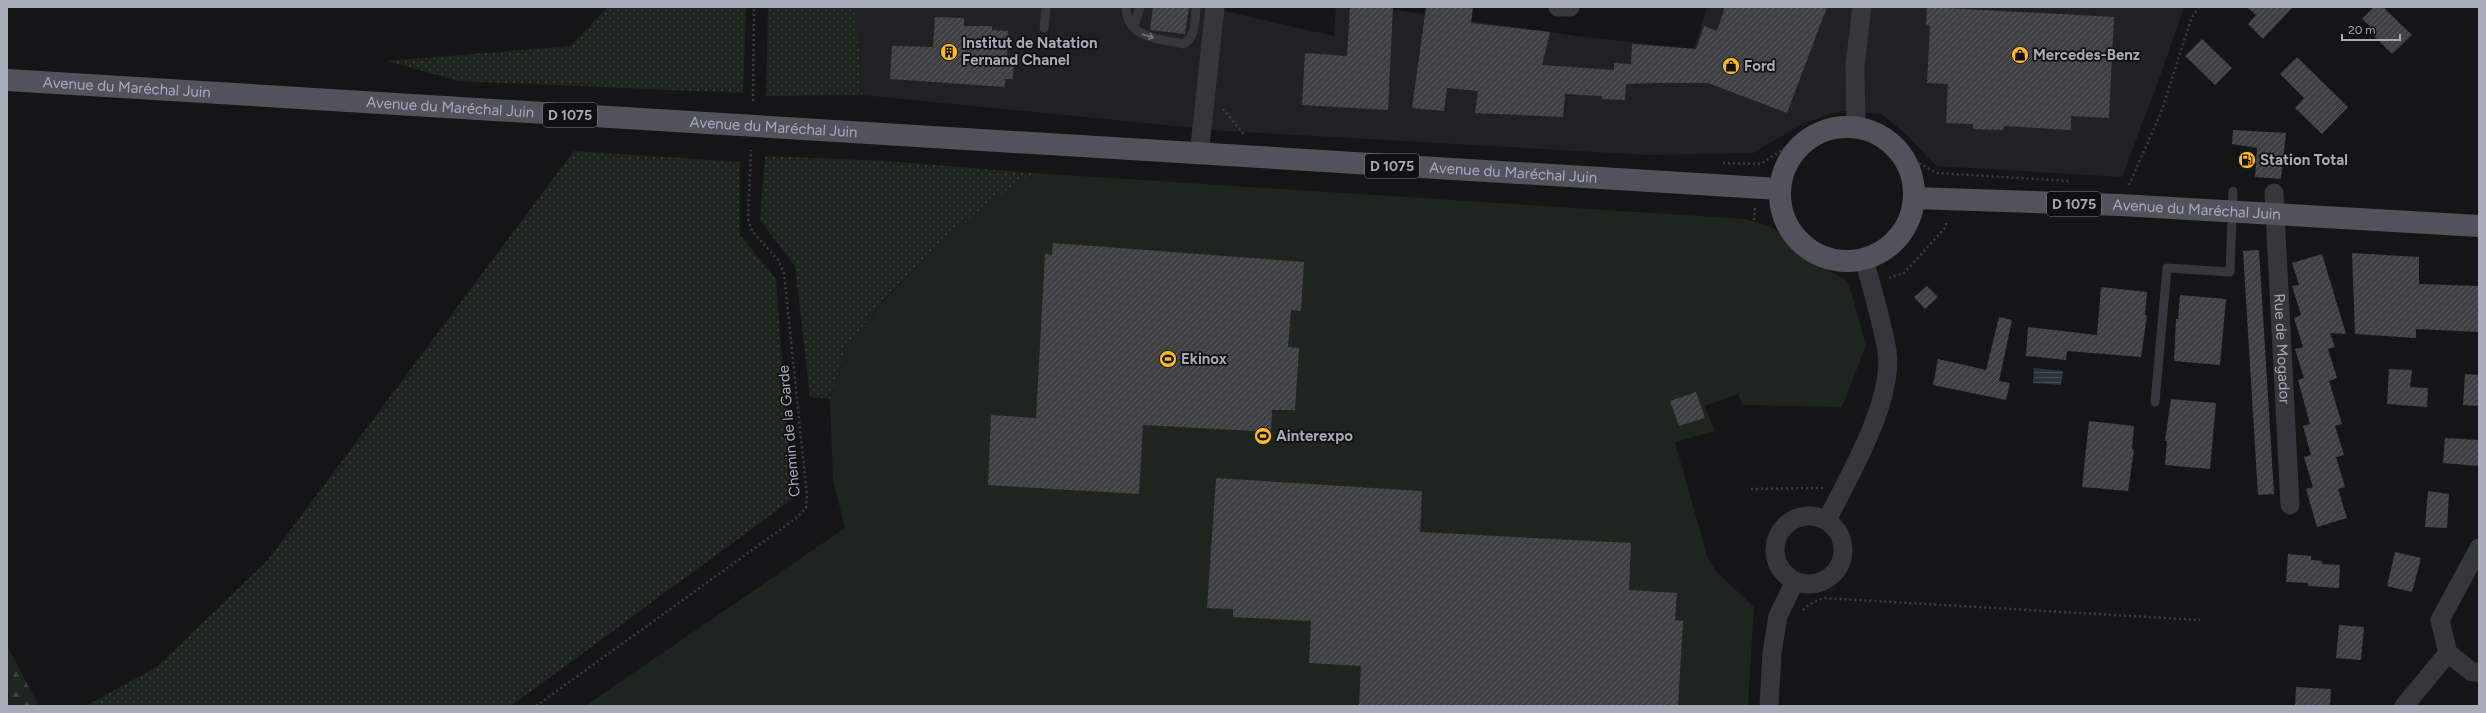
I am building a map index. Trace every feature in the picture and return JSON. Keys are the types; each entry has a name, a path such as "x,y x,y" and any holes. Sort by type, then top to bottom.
{"main road":[{"name":"Avenue du Maréchal Juin","path":"7,80 1199,155 1779,189"},
{"path":"1856,127 1877,134 1899,151 1910,170 1914,198 1910,215 1903,232 1891,245 1878,254 1864,259 1848,262 1826,258 1806,248 1790,232 1781,211 1779,189 1784,168 1796,149 1813,135 1834,128 1856,127"},
{"name":"Avenue du Maréchal Juin","path":"1914,198 2120,205 2233,201 2274,203 2479,226"}],"street":[{"path":"1199,155 1215,7"},
{"path":"1558,7 1570,7"},
{"path":"1856,127 1855,65 1862,7"},
{"name":"Rue de Mogador","path":"2274,203 2290,505"},
{"path":"1827,520 1872,427 1885,382 1887,352 1864,259"},
{"path":"1818,516 1827,520 1836,528 1842,538 1844,550 1841,562 1835,573 1826,579 1806,584 1795,582 1780,568 1776,559 1774,548 1781,529 1798,517 1818,516"},
{"path":"2479,548 2440,620 2448,653 2472,672 2479,672"},
{"path":"1769,706 1772,653 1780,611 1795,582"},
{"path":"2404,706 2448,653"}],"lane":[{"path":"1044,28 1046,7"},
{"path":"1126,7 1134,26 1139,33 1146,37 1183,44 1188,42 1192,34 1196,7"},
{"path":"1134,26 1140,7"},
{"path":"2155,402 2167,268 2230,272 2233,201"}],"path":[{"path":"753,102 754,7"},
{"path":"2120,205 2162,110 2191,19 2199,7"},
{"path":"1761,164 1820,124"},
{"path":"1884,130 1911,159 1937,173 1946,175 2074,181"},
{"name":"Chemin de la Garde","path":"536,706 795,519 806,508 806,489 784,273 778,260 752,231 748,219 751,150"},
{"path":"1870,285 1904,273 1946,227 1946,175"},
{"path":"2121,184 2136,185"},
{"path":"1751,490 1843,488"},
{"path":"1780,611 1800,614 1810,604 1823,598 2200,620"}],"shaded area":[{"path":"856,7 1207,7 1334,36 1336,7 1375,7 1584,37 1694,49 1707,7 2184,7 2161,74 2122,177 1936,166 1905,133 1881,114 1841,111 1804,123 1753,153 1648,155 1224,131 862,95"},
{"path":"2034,368 2063,371 2061,385 2033,383"}],"green space":[{"path":"608,7 746,7 743,93 458,81 388,61 570,46"},
{"path":"768,7 856,7 862,95 766,96"},
{"path":"574,151 740,162 740,235 776,279 792,499 511,706 86,706 158,666 268,560"},
{"path":"765,156 886,161 1034,173 983,207 934,250 889,294 847,346 830,399 810,397 795,266 760,220"},
{"name":"Ainterexpo","path":"1034,173 1746,219 1773,228 1819,265 1847,281 1866,346 1842,407 1743,405 1738,394 1705,406 1715,431 1675,442 1708,559 1716,571 1754,607 1748,706 585,706 845,528 833,480 830,399 847,346 890,294 934,250 983,207"},
{"path":"7,646 39,706 7,706"}],"building":[{"path":"1153,7 1189,7 1185,34 1150,30"},
{"path":"1350,7 1393,7 1388,110 1302,105 1305,53 1347,56"},
{"path":"1426,7 1473,7 1471,23 1550,32 1542,65 1614,70 1614,63 1631,64 1632,44 1696,49 1704,26 1717,31 1725,7 1827,7 1787,113 1708,83 1653,83 1626,84 1625,100 1602,99 1602,96 1565,94 1563,117 1475,113 1478,91 1447,88 1444,111 1412,108"},
{"name":"Mercedes-Benz","path":"1927,7 2114,17 2109,118 2071,116 2071,130 2004,126 2003,130 1973,129 1973,124 1946,123 1948,84 1927,83 1930,26 1926,25"},
{"path":"2247,7 2293,7 2263,39 2248,24 2256,15"},
{"path":"2374,7 2383,7 2412,35 2392,54 2367,29 2370,26 2362,19"},
{"name":"Institut de Natation Fernand Chanel","path":"935,17 964,18 964,26 992,26 992,30 1008,31 1007,57 1014,57 1013,79 1005,79 1005,87 890,79 892,46 933,47"},
{"path":"2202,39 2232,68 2215,85 2185,56"},
{"path":"2297,57 2348,107 2322,134 2295,108 2304,98 2280,74"},
{"path":"2233,130 2286,133 2281,179 2255,177 2257,148 2232,144"},
{"name":"Ekinox","path":"1053,243 1304,262 1301,311 1291,310 1288,347 1299,348 1295,410 1272,410 1271,432 1143,425 1139,494 988,485 991,415 1036,418 1045,254 1052,255"},
{"path":"2259,250 2274,494 2258,495 2243,251"},
{"path":"2352,253 2419,257 2419,284 2479,286 2479,332 2416,329 2416,338 2355,334"},
{"path":"2322,254 2346,334 2330,333 2335,347 2328,349 2337,378 2329,381 2342,424 2335,426 2344,455 2336,457 2345,487 2338,489 2347,518 2317,527 2306,489 2313,487 2304,457 2311,455 2303,426 2310,424 2298,380 2304,378 2295,349 2303,347 2294,318 2301,315 2292,286 2299,285 2292,263"},
{"path":"1927,286 1938,297 1925,309 1914,297"},
{"path":"2101,287 2147,292 2145,315 2147,316 2141,357 2067,351 2066,360 2026,356 2028,327 2097,335"},
{"path":"2180,295 2226,299 2220,365 2174,361 2176,319 2178,319"},
{"path":"1999,317 2012,320 1999,381 2010,383 2006,400 1933,385 1938,359 1986,370"},
{"path":"2389,369 2412,370 2410,387 2428,388 2427,407 2387,404"},
{"path":"2465,374 2479,375 2479,406 2463,405"},
{"path":"1696,392 1705,418 1679,426 1670,401"},
{"path":"2171,399 2216,403 2210,469 2165,465 2167,441 2165,441"},
{"path":"2089,421 2134,426 2132,449 2134,450 2128,491 2082,487"},
{"path":"2445,438 2479,440 2479,466 2443,463"},
{"path":"1216,478 1422,491 1420,532 1631,543 1629,590 1677,593 1675,620 1683,621 1678,706 1359,706 1361,666 1309,663 1311,621 1233,617 1233,609 1207,608"},
{"path":"2428,491 2449,494 2447,528 2425,527"},
{"path":"2395,552 2421,558 2412,592 2387,586"},
{"path":"2288,554 2311,556 2311,560 2322,561 2322,564 2340,565 2339,588 2308,586 2308,583 2286,582"},
{"path":"2339,625 2364,627 2361,660 2336,658"},
{"path":"2296,687 2331,689 2330,706 2295,706"}],"place":[{"name":"Institut de Natation Fernand Chanel","path":"949,52"},
{"name":"Mercedes-Benz","path":"2020,55"},
{"name":"Ford","path":"1731,66"},
{"name":"Station Total","path":"2247,160"},
{"name":"Ekinox","path":"1168,359"},
{"name":"Ainterexpo","path":"1263,436"}]}
